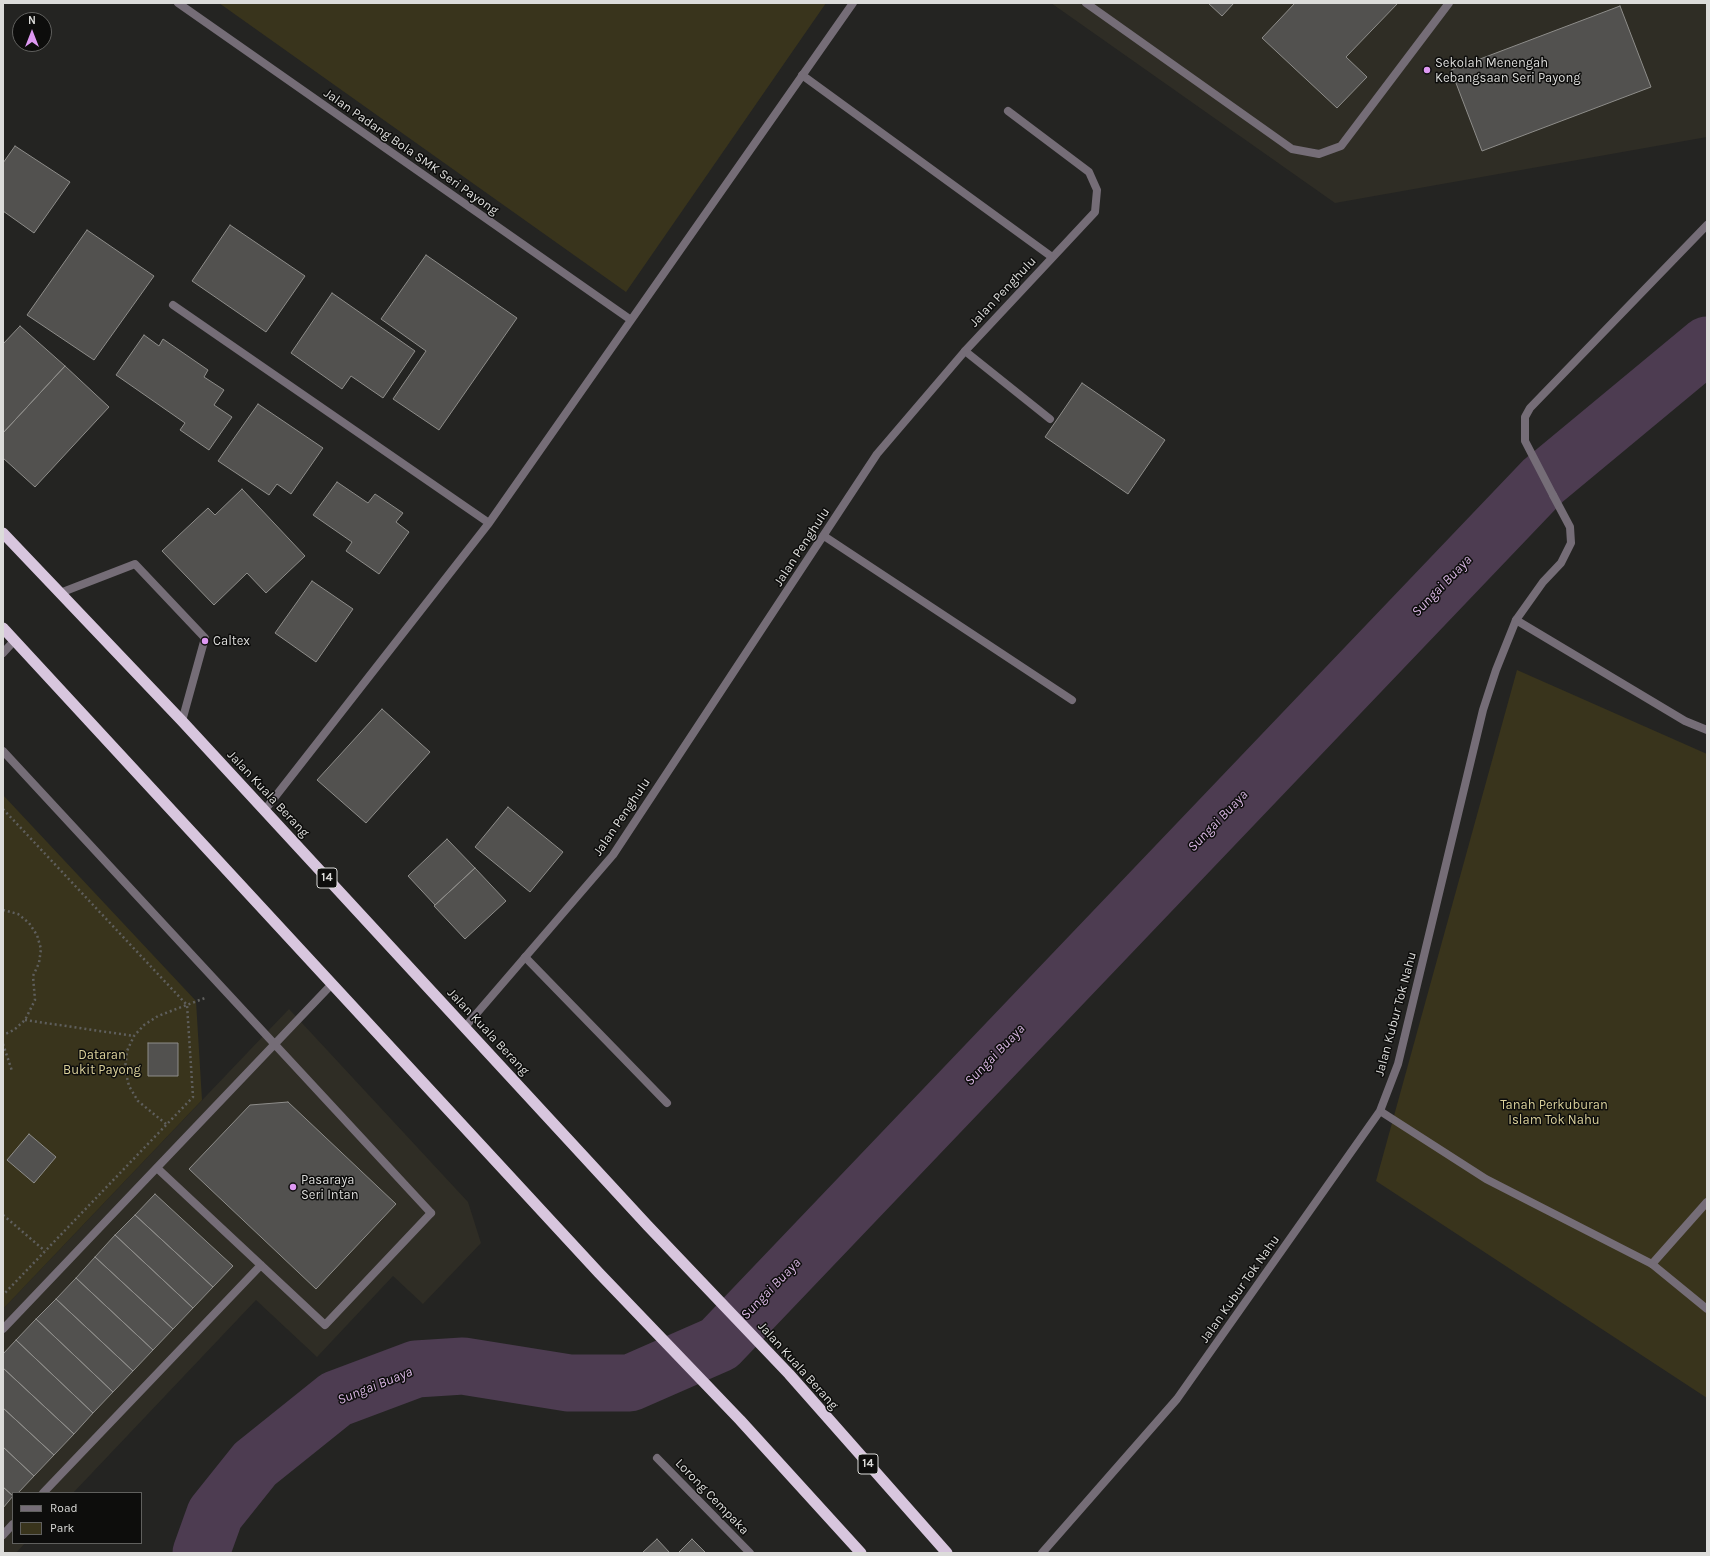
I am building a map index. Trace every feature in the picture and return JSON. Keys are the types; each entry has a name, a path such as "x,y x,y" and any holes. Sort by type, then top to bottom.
{"highway":[{"name":"Jalan Kuala Berang","path":"3,533 182,721 648,1226 788,1374 947,1553"},
{"path":"3,628 599,1273 740,1420 861,1553"}],"street":[{"name":"Jalan Padang Bola SMK Seri Payong","path":"178,3 631,320"},
{"path":"264,811 489,523 853,3"},
{"path":"1086,3 1292,149 1319,154 1341,146 1449,3"},
{"path":"802,75 1052,257"},
{"name":"Jalan Penghulu","path":"465,1027 613,855 878,454 965,351 1095,212 1097,190 1089,172 1008,111"},
{"name":"Jalan Kubur Tok Nahu","path":"1042,1553 1177,1399 1380,1111 1398,1064 1483,710 1496,670 1516,620 1543,582 1561,563 1570,543 1570,527 1524,441 1525,417 1530,408 1707,225"},
{"path":"173,305 489,523"},
{"path":"965,351 1050,419"},
{"path":"824,536 1072,700"},
{"path":"60,593 135,564 205,638 182,721"},
{"path":"1516,620 1685,720 1707,730"},
{"path":"3,653 14,641"},
{"path":"3,751 431,1213 325,1325 157,1168"},
{"path":"525,957 667,1103"},
{"path":"3,1329 332,984"},
{"path":"1380,1111 1486,1179 1652,1264 1707,1309"},
{"path":"1652,1264 1707,1202"},
{"path":"44,1492 261,1265"},
{"name":"Lorong Cempaka","path":"657,1458 750,1553"},
{"path":"3,1535 12,1525"}],"path":[{"path":"3,809 187,1005 193,1097 3,1295"},
{"path":"3,910 18,914 29,923 37,935 41,948 39,963 33,976 35,1000 25,1020 14,1030 3,1035"},
{"path":"166,1124 138,1101 129,1086 125,1068 127,1051 134,1036 144,1025 158,1016 187,1005"},
{"path":"25,1020 134,1036"},
{"path":"3,1044 12,1071"},
{"path":"3,1214 62,1267"}],"shaded area":[{"name":"Sekolah Menengah Kebangsaan Seri Payong","path":"1051,3 1707,3 1707,137 1335,203"},
{"path":"289,1009 468,1202 481,1243 423,1304 393,1276 317,1357 256,1300 74,1492 12,1492 12,1544 24,1544 16,1553 3,1553 3,1309"}],"green space":[{"path":"219,3 826,3 626,292"},
{"name":"Tanah Perkuburan Islam Tok Nahu","path":"1517,670 1707,754 1707,1398 1376,1181"},
{"name":"Dataran Bukit Payong","path":"3,795 196,1001 202,1100 3,1309"}],"building":[{"path":"1208,3 1234,3 1222,16"},
{"path":"1295,3 1398,3 1346,57 1367,77 1337,108 1262,38"},
{"path":"1620,6 1651,87 1482,151 1451,70"},
{"path":"15,146 70,182 34,233 3,211 3,163"},
{"path":"230,225 305,276 266,332 192,281"},
{"path":"87,230 154,276 94,360 27,315"},
{"path":"426,255 517,318 439,430 393,399 426,351 381,319"},
{"path":"332,293 415,351 383,398 351,376 342,389 291,353"},
{"path":"20,326 65,366 3,433 3,344"},
{"path":"144,335 159,346 163,339 208,370 204,377 224,390 214,405 232,417 209,450 180,430 185,423 116,375"},
{"path":"65,366 109,407 35,487 3,458 3,433"},
{"path":"1082,383 1165,440 1128,494 1045,437"},
{"path":"258,404 323,448 291,494 277,484 269,495 218,461"},
{"path":"337,482 368,503 375,494 403,513 396,522 409,532 379,574 346,551 352,542 313,515"},
{"path":"242,489 305,556 266,593 247,573 214,605 162,551 208,508 215,515"},
{"path":"312,581 353,609 316,662 275,633"},
{"path":"382,709 430,752 366,823 317,780"},
{"path":"508,807 563,852 530,892 475,847"},
{"path":"447,839 475,868 435,905 408,876"},
{"path":"475,868 506,901 465,939 434,906"},
{"path":"148,1043 178,1043 178,1076 148,1076"},
{"name":"Pasaraya Seri Intan","path":"288,1102 396,1204 316,1289 189,1169 250,1105"},
{"path":"29,1134 56,1157 34,1183 7,1160"},
{"path":"155,1194 233,1266 213,1287 135,1215"},
{"path":"135,1215 213,1287 193,1308 115,1235"},
{"path":"115,1235 193,1308 173,1329 95,1257"},
{"path":"95,1257 173,1329 153,1350 76,1278"},
{"path":"76,1278 153,1350 133,1371 56,1299"},
{"path":"56,1299 133,1371 113,1392 36,1319"},
{"path":"36,1319 113,1392 93,1413 16,1340"},
{"path":"16,1340 93,1413 74,1434 3,1368 3,1354"},
{"path":"3,1368 74,1434 54,1455 3,1408"},
{"path":"3,1408 54,1455 34,1476 3,1447"},
{"path":"3,1447 34,1476 19,1492 12,1492 12,1495 3,1487"},
{"path":"3,1487 12,1495 12,1497 3,1508"},
{"path":"657,1539 670,1553 642,1553"},
{"path":"692,1539 706,1553 678,1553"}],"waterway":[{"name":"Sungai Buaya","path":"201,1553 215,1514 255,1464 336,1399 416,1369 463,1366 569,1383 630,1383 719,1344 1543,481 1707,345"}],"place":[{"name":"Sekolah Menengah Kebangsaan Seri Payong","path":"1427,70"},
{"name":"Caltex","path":"205,641"},
{"name":"Pasaraya Seri Intan","path":"293,1187"}]}
